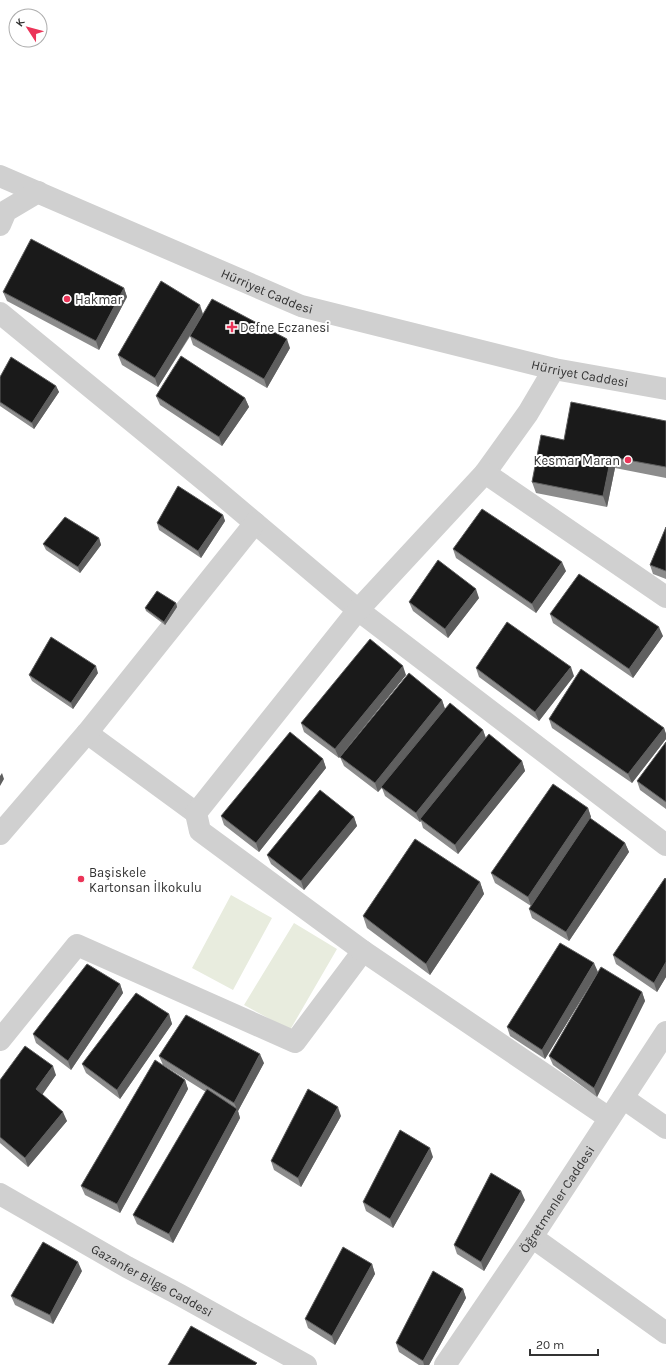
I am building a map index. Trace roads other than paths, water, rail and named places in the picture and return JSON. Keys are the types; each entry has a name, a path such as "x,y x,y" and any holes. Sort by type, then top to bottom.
{"street":[{"name":"Hürriyet Caddesi","path":"0,176 301,306 554,370 666,389"},
{"path":"0,225 6,211 38,192"},
{"path":"0,313 358,610 666,845"},
{"path":"196,813 358,610 486,472 528,413 554,370"},
{"path":"486,472 666,597"},
{"path":"0,834 87,733 255,523"},
{"path":"87,733 196,813 200,831 363,950 609,1118"},
{"path":"0,1040 76,945 295,1042 363,950"},
{"name":"Öğretmenler Caddesi","path":"446,1365 532,1238 666,1032"},
{"path":"624,1098 666,1128"},
{"name":"Gazanfer Bilge Caddesi","path":"0,1194 127,1267 306,1365"},
{"path":"532,1238 666,1333"}],"place":[{"name":"Hakmar","path":"67,299"},
{"name":"Defne Eczanesi","path":"232,327"},
{"name":"Kesmar Maran","path":"628,460"},
{"name":"Başiskele Kartonsan İlkokulu","path":"81,879"}]}
